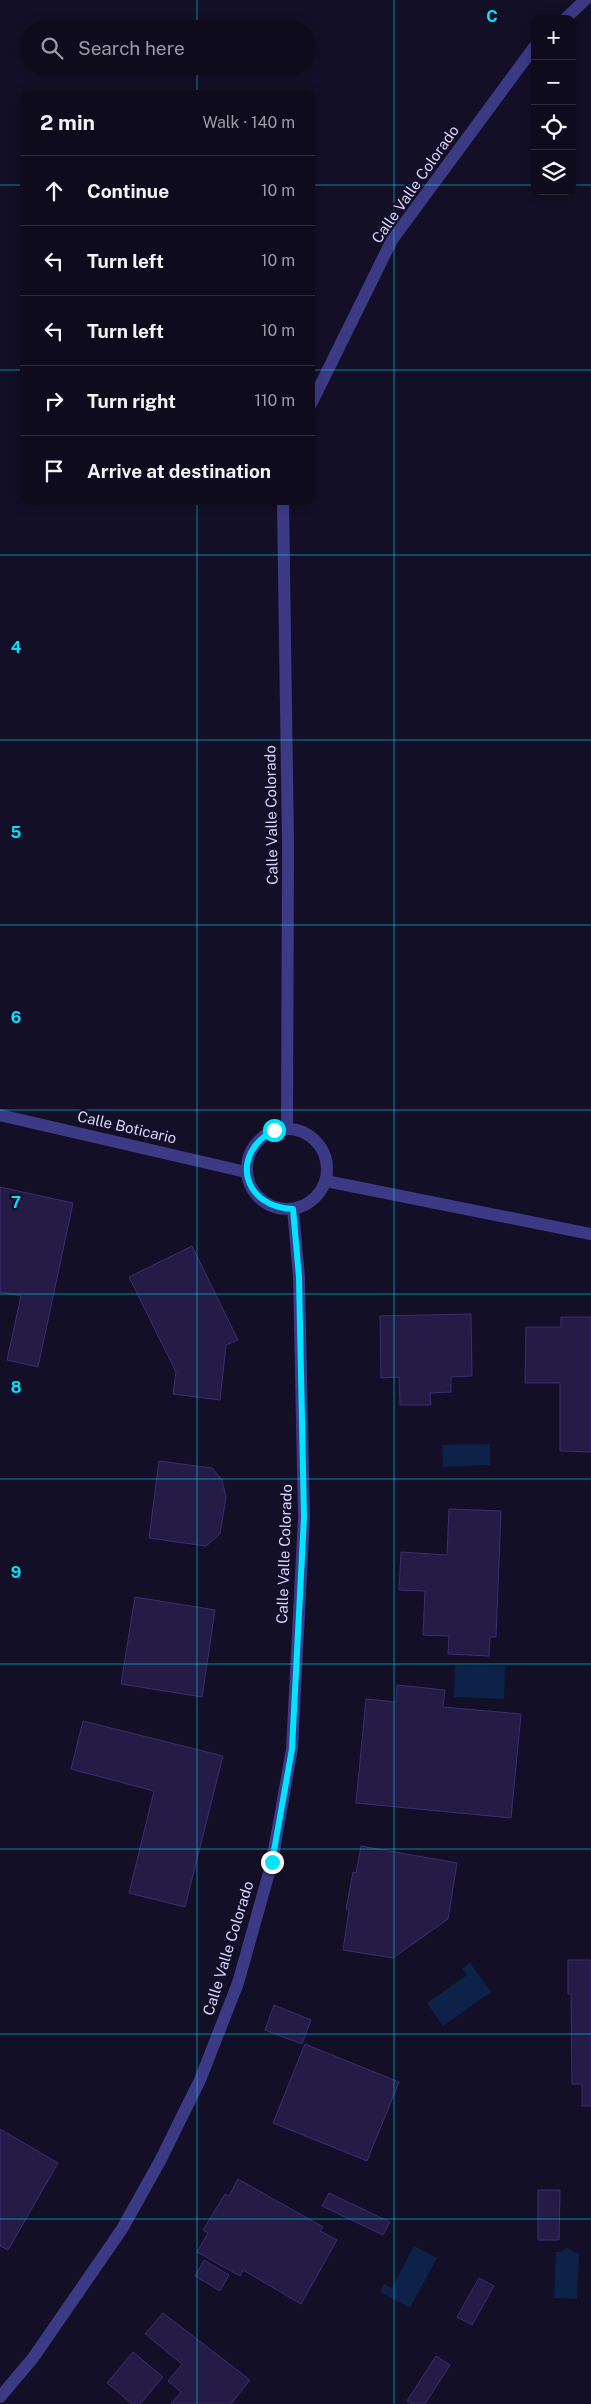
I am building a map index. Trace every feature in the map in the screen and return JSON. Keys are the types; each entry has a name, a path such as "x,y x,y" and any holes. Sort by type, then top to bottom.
{"street":[{"path":"569,15 585,0"},
{"name":"Calle Valle Colorado","path":"315,396 392,240 531,51"},
{"name":"Calle Valle Colorado","path":"283,505 288,845 287,1128"},
{"name":"Calle Boticario","path":"0,1114 246,1172"},
{"path":"287,1128 300,1130 320,1145 326,1156 328,1169 326,1181 314,1200 304,1206 293,1209 280,1209 268,1204 257,1196 250,1185 246,1172 247,1159 253,1146 262,1137 274,1130 287,1128"},
{"path":"326,1181 591,1234"},
{"name":"Calle Valle Colorado","path":"0,2398 33,2358 122,2228 164,2153 200,2080 238,1983 272,1862 292,1749 304,1517 299,1277 293,1209"}],"water":[{"path":"490,1444 490,1465 443,1467 442,1445"},
{"path":"455,1665 505,1666 504,1699 454,1697"},
{"path":"470,1963 491,1992 443,2026 427,2003 467,1975 462,1969"},
{"path":"414,2246 437,2258 410,2308 380,2292 384,2284 392,2288"},
{"path":"567,2248 579,2254 577,2299 554,2298 556,2252 561,2252"}],"building":[{"path":"0,1187 73,1203 38,1367 7,1360 21,1296 0,1292"},
{"path":"192,1246 238,1340 226,1345 220,1400 173,1394 176,1372 129,1277"},
{"path":"471,1314 472,1376 451,1377 451,1392 430,1393 431,1405 400,1405 399,1377 381,1378 380,1316"},
{"path":"561,1317 591,1317 591,1452 560,1451 560,1383 525,1383 526,1327 561,1327"},
{"path":"159,1461 212,1468 222,1480 226,1497 220,1534 206,1546 149,1538"},
{"path":"449,1509 501,1511 496,1637 490,1637 489,1656 448,1654 449,1636 423,1635 425,1591 399,1590 401,1552 447,1555"},
{"path":"135,1597 215,1610 202,1697 121,1684"},
{"path":"397,1685 445,1690 443,1707 521,1714 511,1818 356,1803 366,1699 396,1702"},
{"path":"83,1721 223,1756 185,1907 129,1893 154,1791 71,1769"},
{"path":"361,1846 457,1863 448,1919 393,1958 343,1950 349,1910 346,1909 353,1872 356,1873"},
{"path":"568,1960 591,1960 591,2106 582,2106 582,2084 572,2084 571,1994 568,1994"},
{"path":"274,2005 311,2020 302,2044 265,2030"},
{"path":"305,2044 399,2082 367,2161 273,2123"},
{"path":"0,2129 58,2163 8,2250 0,2246"},
{"path":"238,2179 323,2227 320,2231 337,2240 301,2304 243,2270 240,2276 197,2252 208,2233 203,2230 225,2194 229,2196"},
{"path":"538,2190 560,2190 559,2240 538,2240"},
{"path":"329,2193 390,2222 383,2235 322,2206"},
{"path":"204,2260 229,2275 220,2291 195,2276"},
{"path":"479,2278 494,2286 472,2325 457,2317"},
{"path":"163,2313 250,2380 231,2404 171,2404 181,2392 168,2381 182,2364 145,2334"},
{"path":"133,2352 163,2377 140,2404 132,2404 107,2383"},
{"path":"436,2356 450,2365 425,2404 412,2404 407,2401"}],"route":[{"path":"272,1862 292,1749 304,1517 299,1277 293,1209 280,1209 268,1204 257,1196 250,1185 246,1172 247,1159 253,1146 262,1137 274,1130"}]}
